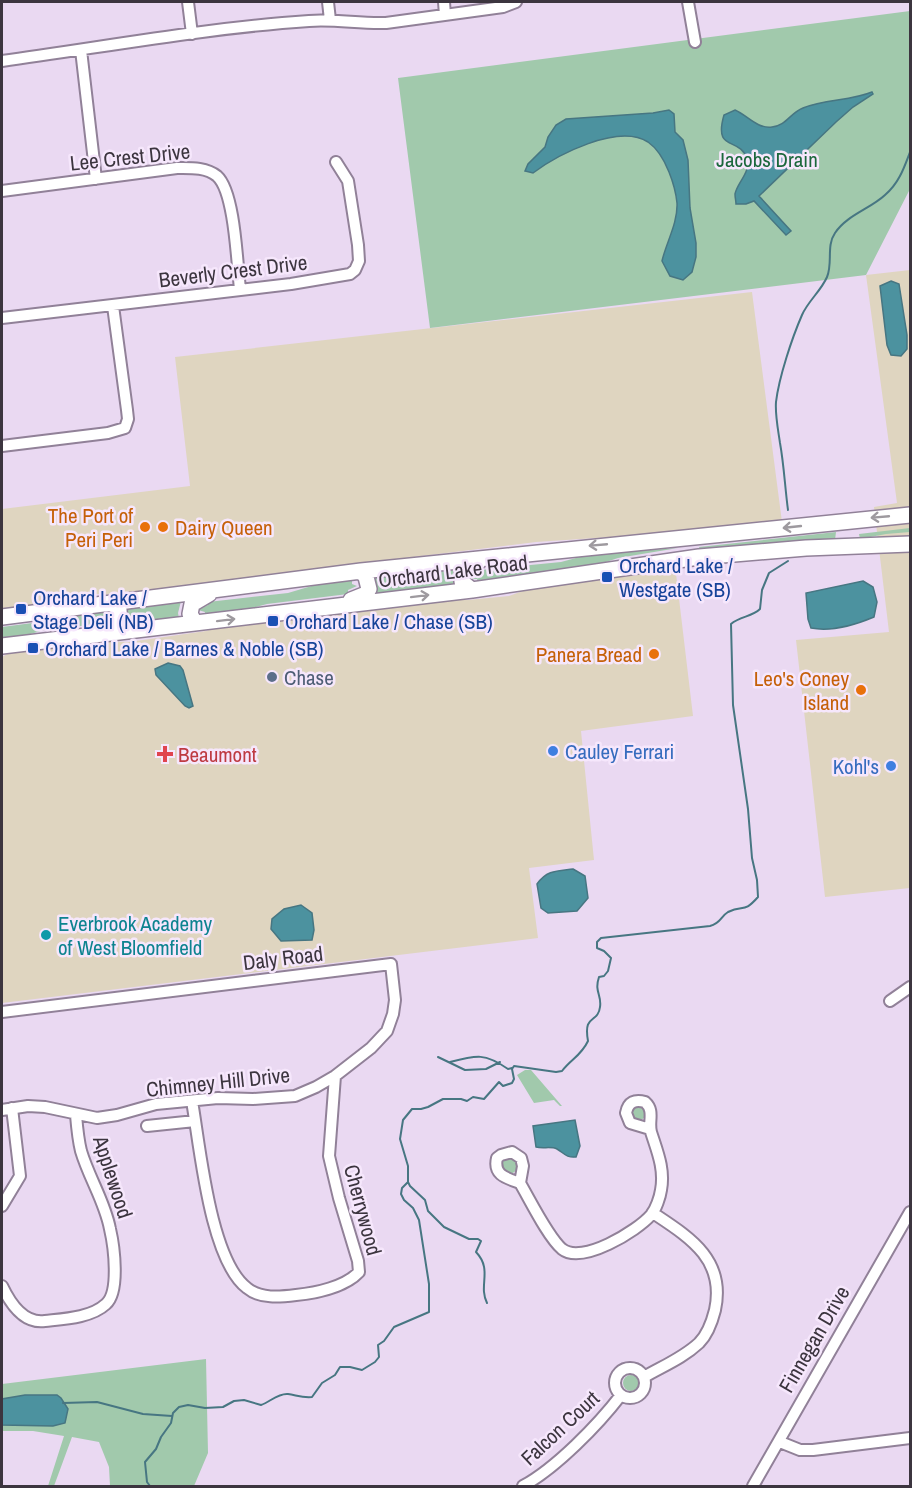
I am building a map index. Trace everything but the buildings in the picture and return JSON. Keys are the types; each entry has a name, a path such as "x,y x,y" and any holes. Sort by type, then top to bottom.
{"main road":[{"name":"Orchard Lake Road","path":"2,617 361,571 910,515"},
{"path":"850,520 847,537 855,547"},
{"path":"643,566 684,550 689,545 690,538"},
{"name":"Orchard Lake Road","path":"2,646 472,590 699,557 806,548 910,544"},
{"path":"472,590 462,582 462,574 464,570 484,558"},
{"path":"325,608 366,594 369,583 361,571"},
{"path":"195,623 190,614 192,604 217,590"},
{"path":"84,637 120,622 119,610 114,603"},
{"path":"2,622 21,615"}],"street":[{"path":"188,2 192,34"},
{"path":"328,2 330,20"},
{"path":"444,2 445,15"},
{"path":"2,61 192,34 309,21 330,20 368,24 503,7 516,2"},
{"path":"688,2 694,42"},
{"path":"81,50 96,179"},
{"name":"Beverly Crest Drive","path":"2,318 335,278 350,274 355,270 358,261 354,211 348,181 336,162"},
{"name":"Lee Crest Drive","path":"2,191 177,168 201,169 216,176 225,186 240,289"},
{"path":"2,446 108,433 125,428 128,419 113,306"},
{"name":"Daly Road","path":"2,1012 391,964"},
{"name":"Chimney Hill Drive","path":"7,1109 45,1107 98,1118 156,1104 218,1098 267,1099 295,1096 335,1076 371,1048 387,1031 395,1000 391,964"},
{"path":"890,1001 910,987"},
{"name":"Cherrywood","path":"192,1101 205,1182 227,1263 236,1278 248,1290 280,1297 301,1294 351,1281 359,1272 329,1156 335,1076"},
{"path":"2,1206 20,1176 7,1109"},
{"name":"Applewood","path":"2,1286 16,1309 26,1318 38,1322 82,1315 98,1310 108,1303 115,1284 110,1228 81,1151 76,1115"},
{"path":"147,1126 195,1121"},
{"path":"520,1183 562,1248 569,1252 588,1253 625,1233 653,1213 662,1190 662,1180 661,1166 650,1129"},
{"name":"Finnegan Drive","path":"753,1486 910,1212"},
{"path":"644,1377 678,1359 701,1340 712,1320 717,1299 714,1273 707,1258 689,1237 653,1213"},
{"path":"632,1368 641,1372 644,1377 645,1386 640,1395 631,1398 621,1395 616,1388 616,1378 622,1370 632,1368"},
{"name":"Falcon Court","path":"523,1486 546,1470 603,1419 621,1395"},
{"path":"780,1442 800,1450 813,1450 910,1437"}],"shaded area":[{"path":"910,270 910,888 825,897 796,640 889,632 874,507 897,503 866,275"},
{"path":"752,292 782,522 701,531 536,542 306,570 252,580 123,596 84,593 67,595 43,605 2,610 2,509 190,486 175,357"},
{"path":"675,565 693,716 581,731 594,860 529,868 538,938 2,1003 2,657 12,651 97,641 129,642 206,631 220,626 441,599 468,600 509,596 531,588"}],"green space":[{"name":"Jacobs Drain","path":"910,11 910,189 866,275 430,328 398,78"},
{"path":"910,528 910,532 860,539 859,534"},
{"path":"836,532 835,540 700,550 699,547"},
{"path":"678,548 618,558 591,567 478,583 477,579 471,579 472,576 481,573 481,570 561,562 591,554"},
{"path":"454,568 452,577 454,586 373,596 374,578"},
{"path":"352,580 352,584 357,586 348,590 348,594 267,604 238,612 205,616 205,612 198,610 208,605 208,602 288,593 315,585"},
{"path":"181,601 179,618 125,625 126,607"},
{"path":"106,610 108,617 99,620 99,624 44,630 2,640 2,627"},
{"path":"525,1070 531,1070 562,1106 554,1100 534,1103 517,1075"},
{"path":"636,1106 642,1106 646,1113 642,1120 636,1120 632,1116 632,1110"},
{"path":"509,1158 517,1166 509,1174 501,1166"},
{"path":"206,1359 208,1453 194,1486 110,1486 109,1467 99,1442 72,1437 54,1486 48,1486 64,1436 33,1431 2,1431 2,1384"},
{"path":"628,1375 634,1375 639,1383 637,1389 628,1391 623,1386 623,1380"}],"water":[{"path":"872,92 873,94 836,122 759,196 791,231 786,235 754,201 736,204 735,194 748,164 744,152 725,140 722,135 724,115 735,110 757,124 772,127 781,124 803,108"},
{"path":"669,110 674,114 675,132 683,140 688,160 690,208 696,243 696,257 692,272 683,280 670,276 662,261 674,225 677,203 665,164 648,142 635,137 621,136 605,139 572,150 533,173 525,171 528,164 545,147 556,125 566,119"},
{"path":"891,281 899,284 907,335 907,349 901,356 891,355 887,345 880,286"},
{"path":"863,581 873,587 877,602 874,617 843,627 811,628 806,593"},
{"path":"168,663 180,666 183,670 193,706 189,708 185,706 156,675 155,669"},
{"path":"573,869 585,876 588,898 577,911 548,913 541,908 537,884 549,874"},
{"path":"301,905 312,913 314,930 312,940 281,941 271,929 272,919 284,909"},
{"path":"575,1120 580,1146 576,1157 567,1156 555,1148 536,1147 533,1126"},
{"path":"25,1395 57,1395 68,1409 65,1423 53,1426 2,1425 2,1399"}],"waterway":[{"path":"788,510 776,407 780,381 790,346 805,310 829,272 831,243 835,233 846,221 879,200 890,190 900,175 910,152"},
{"path":"487,1303 484,1290 484,1265 476,1252 481,1241 469,1239 444,1227 428,1211 425,1200 408,1182 408,1166 400,1139 403,1120 412,1109 428,1107 443,1099 467,1101 473,1097 484,1099 499,1082 503,1086 512,1083 514,1066 562,1071 585,1046 588,1041 587,1026 599,1012 599,977 604,976 608,971 611,958 597,948 597,942 601,938 710,926 728,912 746,907 758,897 733,705 731,624 760,609 762,590 769,573 788,561"},
{"path":"438,1057 465,1070 486,1069 500,1062"},
{"path":"450,1062 480,1057 493,1060 508,1069 512,1068"},
{"path":"150,1486 147,1482 145,1462 156,1449 171,1423 173,1413 179,1407 188,1405 205,1408 223,1407 234,1401 244,1400 261,1405 284,1394 312,1397 322,1383 335,1375 340,1367 362,1370 375,1362 379,1357 378,1345 384,1341 394,1327 429,1312 429,1284 419,1220 413,1208 401,1194 402,1188 408,1182"},
{"path":"63,1403 97,1402 143,1414 172,1416"}],"place":[{"name":"The Port of Peri Peri","path":"145,527"},
{"name":"Dairy Queen","path":"163,527"},
{"name":"Orchard Lake / Westgate (SB)","path":"607,577"},
{"name":"Orchard Lake / Stage Deli (NB)","path":"21,609"},
{"name":"Orchard Lake / Chase (SB)","path":"273,621"},
{"name":"Orchard Lake / Barnes & Noble (SB)","path":"33,648"},
{"name":"Panera Bread","path":"654,654"},
{"name":"Chase","path":"272,677"},
{"name":"Leo's Coney Island","path":"861,690"},
{"name":"Cauley Ferrari","path":"553,751"},
{"name":"Beaumont","path":"165,754"},
{"name":"Kohl's","path":"891,766"},
{"name":"Everbrook Academy of West Bloomfield","path":"46,935"}]}
